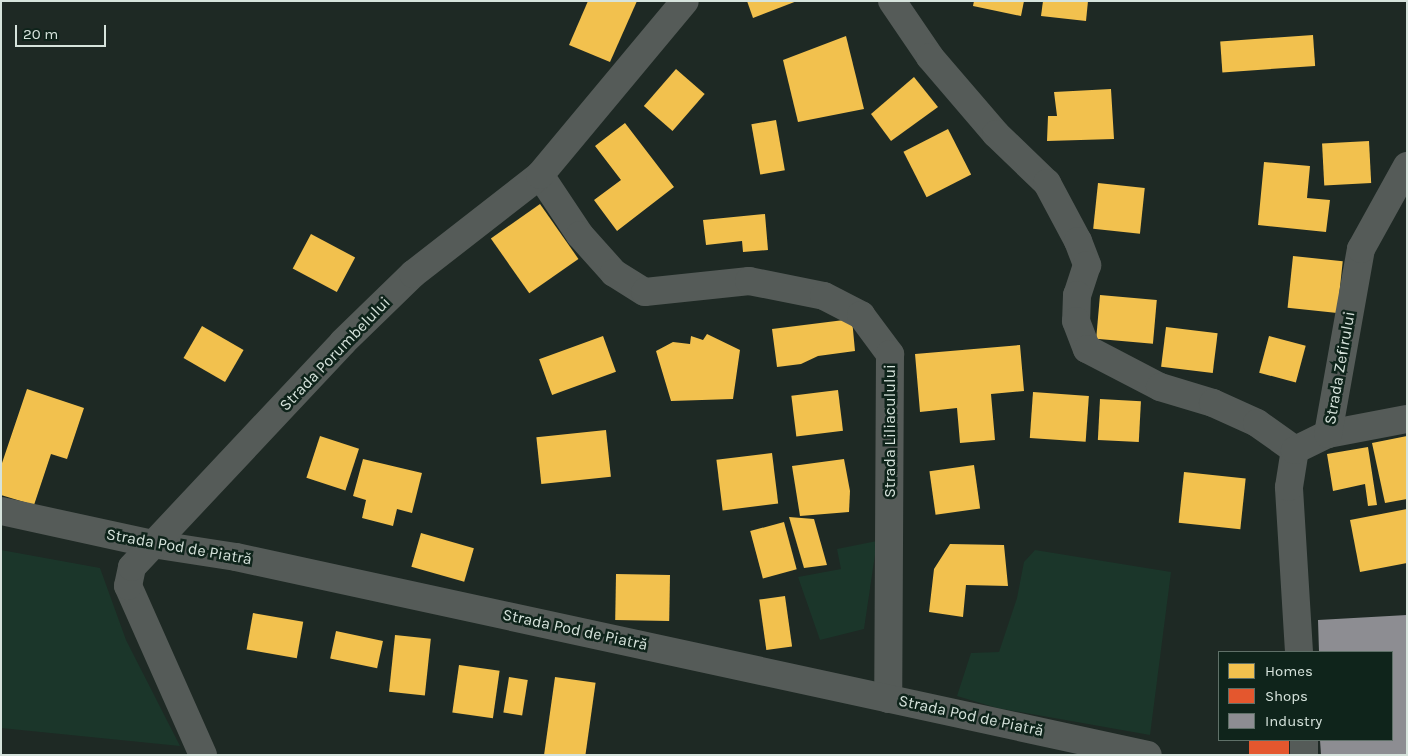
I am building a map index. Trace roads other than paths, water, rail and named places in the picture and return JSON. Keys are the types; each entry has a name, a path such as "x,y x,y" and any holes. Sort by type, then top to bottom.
{"street":[{"name":"Strada Porumbelului","path":"203,755 128,586 132,567 343,342 413,274 540,175 685,1"},
{"path":"892,1 930,56 996,134 1047,183 1078,241 1087,265 1076,295 1076,321 1088,349 1160,388 1213,403 1257,423 1295,450 1289,487 1299,651"},
{"name":"Strada Zefirului","path":"1295,450 1328,434 1361,249 1407,166"},
{"name":"Strada Liliaculului","path":"540,175 580,235 614,273 645,292 749,281 824,296 861,315 890,354 888,698"},
{"path":"1328,434 1407,419"},
{"name":"Strada Pod de Piatră","path":"1,511 152,544 236,557 1148,755"},
{"path":"1304,741 1304,755"}]}
